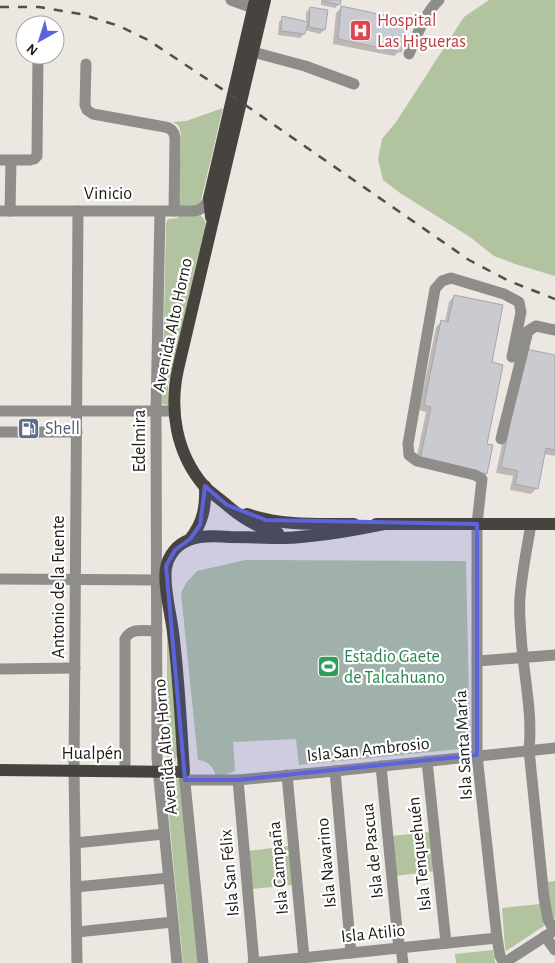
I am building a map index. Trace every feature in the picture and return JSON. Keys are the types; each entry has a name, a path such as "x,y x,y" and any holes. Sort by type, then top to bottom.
{"main road":[{"name":"Avenida Alto Horno","path":"227,505 205,486 190,465 184,451 176,430 174,411 176,380 265,0"},
{"name":"Avenida Alto Horno","path":"212,224 209,198 254,4"},
{"path":"190,539 196,532 203,516 205,486"},
{"path":"227,505 266,520 313,524 555,524"},
{"path":"227,505 243,518 264,529 303,537"},
{"path":"262,538 313,524"},
{"path":"190,539 209,537 303,537 336,534 384,524"},
{"name":"Avenida Alto Horno","path":"184,776 174,633 161,580 171,555 179,545 190,539"},
{"name":"Hualpén","path":"0,770 158,772 184,776"}],"street":[{"path":"231,0 254,4"},
{"path":"409,54 434,1"},
{"path":"253,52 305,66 354,84"},
{"path":"86,64 85,105 89,112 165,127 174,133 174,211"},
{"path":"5,210 6,160 32,160 38,154 38,65"},
{"name":"Vinicio","path":"5,210 198,210 204,207 209,198"},
{"name":"Antonio de la Fuente","path":"77,963 74,771 77,432 73,411 78,211"},
{"name":"Edelmira","path":"160,211 156,411 161,580"},
{"name":"Isla Santa María","path":"504,963 500,956 497,938 477,755 477,524 482,479 475,475 417,461 409,455 408,449 435,289 442,281 451,278 504,294 519,302 521,312 512,357"},
{"path":"500,439 528,331 536,326 555,330"},
{"path":"13,432 4,411 174,411"},
{"path":"41,432 42,411"},
{"path":"62,432 73,411"},
{"path":"0,432 77,432"},
{"path":"531,524 521,582 523,658 529,710 529,750 544,898 555,950"},
{"path":"0,579 161,580"},
{"name":"Avenida Alto Horno","path":"161,580 157,631 157,758 177,963"},
{"path":"125,771 125,639 132,631 157,631"},
{"path":"477,661 555,656"},
{"path":"0,669 75,668"},
{"name":"Isla San Ambrosio","path":"184,776 238,780 555,748"},
{"name":"Isla Tenquehuén","path":"427,761 446,943"},
{"name":"Isla de Pascua","path":"381,766 398,940 401,948 402,963"},
{"name":"Isla Navarino","path":"335,771 351,953"},
{"name":"Isla Campaña","path":"287,775 304,958"},
{"name":"Avenida Alto Horno","path":"184,776 204,963"},
{"name":"Isla San Félix","path":"238,780 253,963"},
{"path":"75,843 164,834"},
{"path":"76,887 169,878"},
{"path":"77,932 173,922"},
{"path":"504,963 551,932"},
{"name":"Isla Atilio","path":"253,963 497,938"}],"highlighted area":[{"path":"205,486 227,505 266,520 477,524 477,755 238,780 185,780 166,566 175,550 190,539 200,525"}],"green space":[{"path":"489,0 555,0 555,276 494,256 470,237 400,193 383,180 378,159 382,139 396,122 464,17"},
{"path":"223,108 200,205 201,216 206,223 205,237 168,385 168,405 162,404 166,223 168,219 178,218 181,135 179,126 173,122 186,121"},
{"name":"Estadio Gaete de Talcahuano","path":"245,560 466,561 470,748 299,765 296,739 233,742 235,771 217,778 211,766 198,760 181,593 186,583 197,571"},
{"path":"167,620 178,753 174,765 167,771 166,750"},
{"path":"174,778 181,782 201,963 183,963 166,786 170,779"},
{"path":"430,832 435,871 395,876 391,836"},
{"path":"289,846 293,885 252,889 248,851"},
{"path":"555,881 555,918 553,919 547,882"},
{"path":"540,904 544,926 506,951 502,908"},
{"path":"493,950 495,963 456,963 455,954"}],"building":[{"path":"324,0 341,0 340,5"},
{"path":"341,6 406,20 401,52 338,39"},
{"path":"310,7 328,10 325,30 309,27"},
{"path":"282,16 308,22 305,34 281,31"},
{"path":"454,295 503,305 492,362 503,365 487,444 493,445 487,474 420,460 431,407 424,405 441,320 448,322"},
{"path":"526,349 555,355 555,450 546,448 538,489 515,484 518,471 501,467"}],"railway":[{"path":"0,7 39,7 81,14 119,26 148,40 228,93 469,260 509,281 555,299"}],"place":[{"name":"Hospital Las Higueras","path":"361,30"},
{"name":"Shell","path":"29,428"},
{"name":"Estadio Gaete de Talcahuano","path":"328,666"}]}
